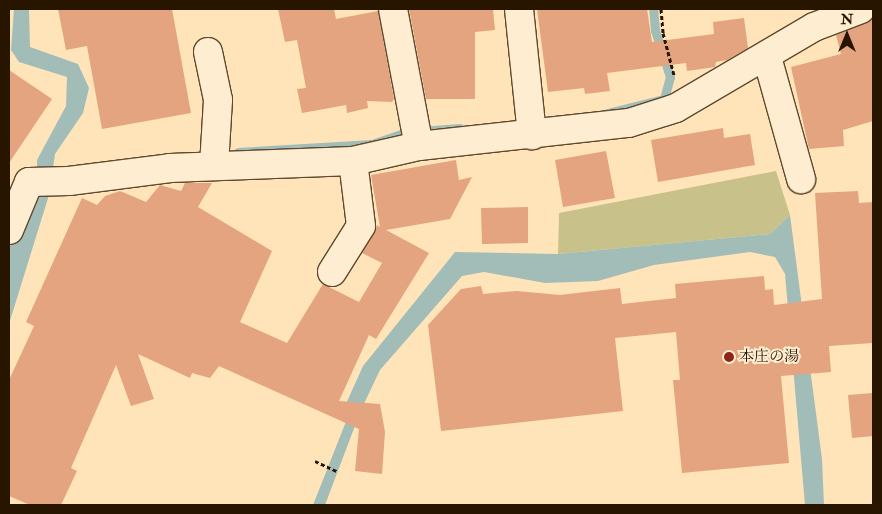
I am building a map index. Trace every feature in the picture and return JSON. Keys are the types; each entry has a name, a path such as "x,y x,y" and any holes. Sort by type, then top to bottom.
{"street":[{"path":"393,9 416,135"},
{"path":"519,9 532,125"},
{"path":"9,230 29,182 58,181 215,157 352,160 416,135 532,125 629,123 676,108 767,57 814,27 861,9"},
{"path":"208,52 218,100 215,157"},
{"path":"767,57 801,179"},
{"path":"332,272 361,226 352,160"}],"path":[{"path":"661,9 674,76 676,108"},
{"path":"315,461 339,472"}],"shaded area":[{"path":"776,171 790,215 770,234 558,254 559,213"}],"water":[{"path":"14,9 29,9 30,47 78,64 89,88 83,113 55,154 49,195 9,324 9,248 37,189 37,160 66,106 67,77 19,62 11,50"},
{"path":"790,215 822,459 824,505 805,505 785,274 775,257 750,252 654,265 598,281 545,283 484,272 462,276 380,370 361,410 325,505 313,505 347,419 345,406 363,366 455,252 558,254 770,234"}],"building":[{"path":"58,9 172,9 191,113 102,129 87,46 66,50"},
{"path":"278,9 334,9 336,19 378,11 394,99 392,102 367,101 368,108 347,113 346,105 302,113 297,89 306,88 297,40 285,42"},
{"path":"409,9 493,9 495,30 475,32 475,99 426,99"},
{"path":"537,9 647,9 652,42 714,34 713,22 744,18 748,48 727,60 716,62 715,67 687,71 686,63 607,73 610,91 585,94 584,88 548,92"},
{"path":"873,19 873,121 843,130 844,146 809,149 791,67 841,54 836,35"},
{"path":"9,70 52,99 9,163"},
{"path":"723,128 724,138 750,134 755,165 658,182 651,140"},
{"path":"606,151 615,198 563,207 555,160"},
{"path":"456,160 459,180 472,177 450,219 386,230 429,253 376,339 369,335 339,401 380,404 385,432 382,474 355,471 359,429 219,366 210,378 192,373 190,378 138,354 154,399 131,406 116,365 71,468 77,471 61,505 30,505 9,496 9,380 34,326 26,322 82,198 97,205 105,196 120,191 146,202 160,185 181,191 185,183 212,183 198,207 272,251 240,322 287,343 323,284 359,302 382,263 362,253 377,225 380,227 371,175"},
{"path":"858,191 859,203 873,202 873,343 829,346 831,372 781,376 789,463 682,473 673,380 680,380 676,332 615,338 623,411 441,431 428,325 461,289 481,286 483,294 517,291 560,295 620,288 622,304 676,298 675,284 764,276 765,290 773,289 774,305 822,299 815,193"},
{"path":"528,207 528,243 482,244 481,208"},
{"path":"873,393 873,436 852,438 848,395"}],"waterway":[{"path":"607,113 664,99 670,77 655,30 653,9"},
{"path":"238,152 372,144 406,132 460,128"}],"place":[{"name":"本庄の湯","path":"729,357"}]}
